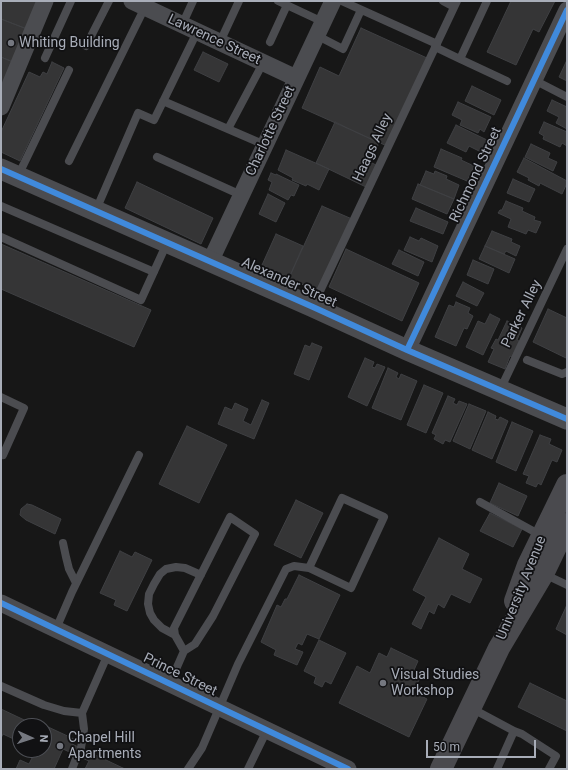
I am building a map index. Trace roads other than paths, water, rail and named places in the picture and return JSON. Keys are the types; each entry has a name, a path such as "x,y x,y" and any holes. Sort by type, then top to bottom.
{"main road":[{"name":"University Avenue","path":"499,648 528,565 567,484"},
{"name":"University Avenue","path":"441,769 499,648 543,574 567,524"}],"street":[{"path":"1,107 45,1"},
{"name":"Charlotte Street","path":"210,262 333,1"},
{"name":"Lawrence Street","path":"142,3 190,28 296,78"},
{"name":"Richmond Street","path":"407,350 567,10"},
{"name":"Alexander Street","path":"10,173 407,350 567,419"},
{"name":"Prince Street","path":"1,603 348,769"}],"lane":[{"path":"45,58 71,1"},
{"path":"86,46 109,1"},
{"path":"95,211 138,113 154,120 163,101 190,28 192,1"},
{"path":"220,42 239,1"},
{"path":"278,1 287,5 320,28 343,49 362,10"},
{"path":"342,1 507,81"},
{"path":"443,1 456,4"},
{"path":"460,59 487,1"},
{"path":"69,161 142,3"},
{"name":"Haags Alley","path":"313,307 456,4"},
{"path":"270,42 287,5"},
{"path":"228,129 263,62"},
{"path":"10,173 69,70"},
{"path":"534,80 567,97"},
{"path":"163,101 265,145"},
{"path":"157,156 241,195"},
{"path":"1,206 154,272"},
{"path":"1,237 142,300 167,243"},
{"name":"Parker Alley","path":"500,390 567,248"},
{"path":"527,360 562,374 567,372"},
{"path":"1,396 24,408 3,455 1,454"},
{"path":"56,629 76,583 139,455"},
{"path":"188,769 202,748 238,664 286,569 294,566 309,568 350,588 384,518 342,498 309,568"},
{"path":"480,502 542,537"},
{"path":"170,684 184,651 195,644 213,616 255,534 230,517 174,628 175,635 184,651"},
{"path":"63,543 69,569 76,583"},
{"path":"175,635 162,628 154,620 150,613 148,604 149,594 160,574 166,569 176,567 185,568 201,575"},
{"path":"543,574 567,585"},
{"path":"81,748 84,729 82,713 108,654"},
{"path":"1,686 44,705 64,711 82,713"},
{"path":"471,707 522,734 556,756 549,769"},
{"path":"251,766 267,730"},
{"path":"497,769 514,731"},
{"path":"72,769 77,756"}],"place":[{"name":"Whiting Building","path":"11,43"},
{"name":"Visual Studies Workshop","path":"383,683"},
{"name":"Chapel Hill Apartments","path":"60,746"}]}
